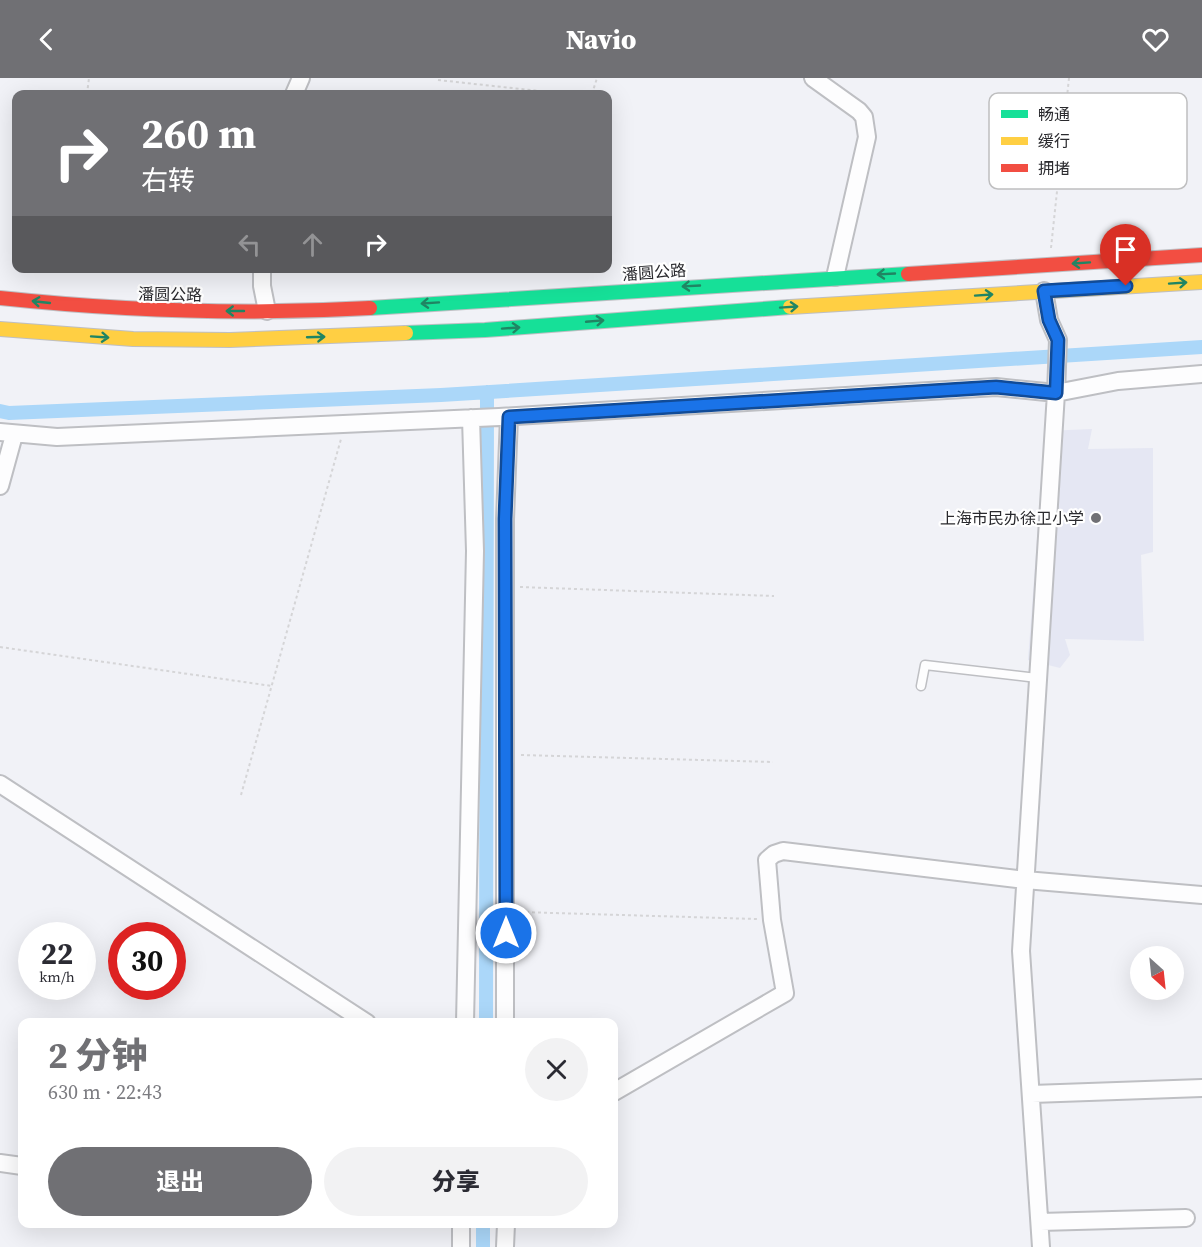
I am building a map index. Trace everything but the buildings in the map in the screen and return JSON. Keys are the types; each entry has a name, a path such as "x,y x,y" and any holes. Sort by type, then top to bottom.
{"main road":[{"name":"潘圆公路","path":"0,298 108,309 267,311 532,297 1202,255"},
{"path":"0,329 133,339 230,340 536,327 665,315 1202,282"}],"street":[{"path":"813,78 859,111 864,117 866,126 867,137 854,202 835,277"},
{"path":"262,273 267,311"},
{"path":"1041,1247 1021,951 1058,340 1049,320 1044,291"},
{"path":"0,486 7,434 57,437 504,417 996,387 1056,388 1202,374"},
{"path":"504,417 505,1018"},
{"path":"465,1018 474,551 474,418"},
{"path":"0,784 359,1018"},
{"path":"618,1090 785,993 772,920 767,860 774,854 783,851 1025,880 1202,895"},
{"path":"1032,1094 1202,1088"},
{"path":"0,1163 18,1165"},
{"path":"1040,1222 1186,1218"},
{"path":"460,1247 461,1228"},
{"path":"505,1247 506,1228"}],"lane":[{"path":"921,686 925,665 1037,678"}],"path":[{"path":"1067,93 1069,78"},
{"path":"438,80 530,90"},
{"path":"1052,265 1050,238 1056,189"},
{"path":"241,795 345,424"},
{"path":"505,586 774,596"},
{"path":"0,647 272,686"},
{"path":"506,754 773,762"},
{"path":"506,911 772,920"}],"shaded area":[{"name":"上海市民办徐卫小学","path":"1092,429 1088,449 1153,448 1153,552 1141,555 1144,641 1065,639 1070,655 1060,668 1028,660 1045,431"}],"waterway":[{"path":"0,411 9,413 441,395 1202,347"},
{"path":"486,1018 487,392"},
{"path":"483,1228 483,1247"}],"traffic: fast":[{"path":"370,308 908,274"},
{"path":"406,333 485,330 790,307"}],"traffic: slow":[{"path":"790,307 1202,282"},
{"path":"0,329 133,339 230,340 406,333"}],"traffic: jam":[{"path":"908,274 1202,255"},
{"path":"0,298 139,309 278,311 370,308"}],"place":[{"name":"上海市民办徐卫小学","path":"1096,518"}],"route":[{"path":"506,933 505,519 509,417 996,387 1056,393 1058,340 1049,320 1044,291 1126,286"}]}
